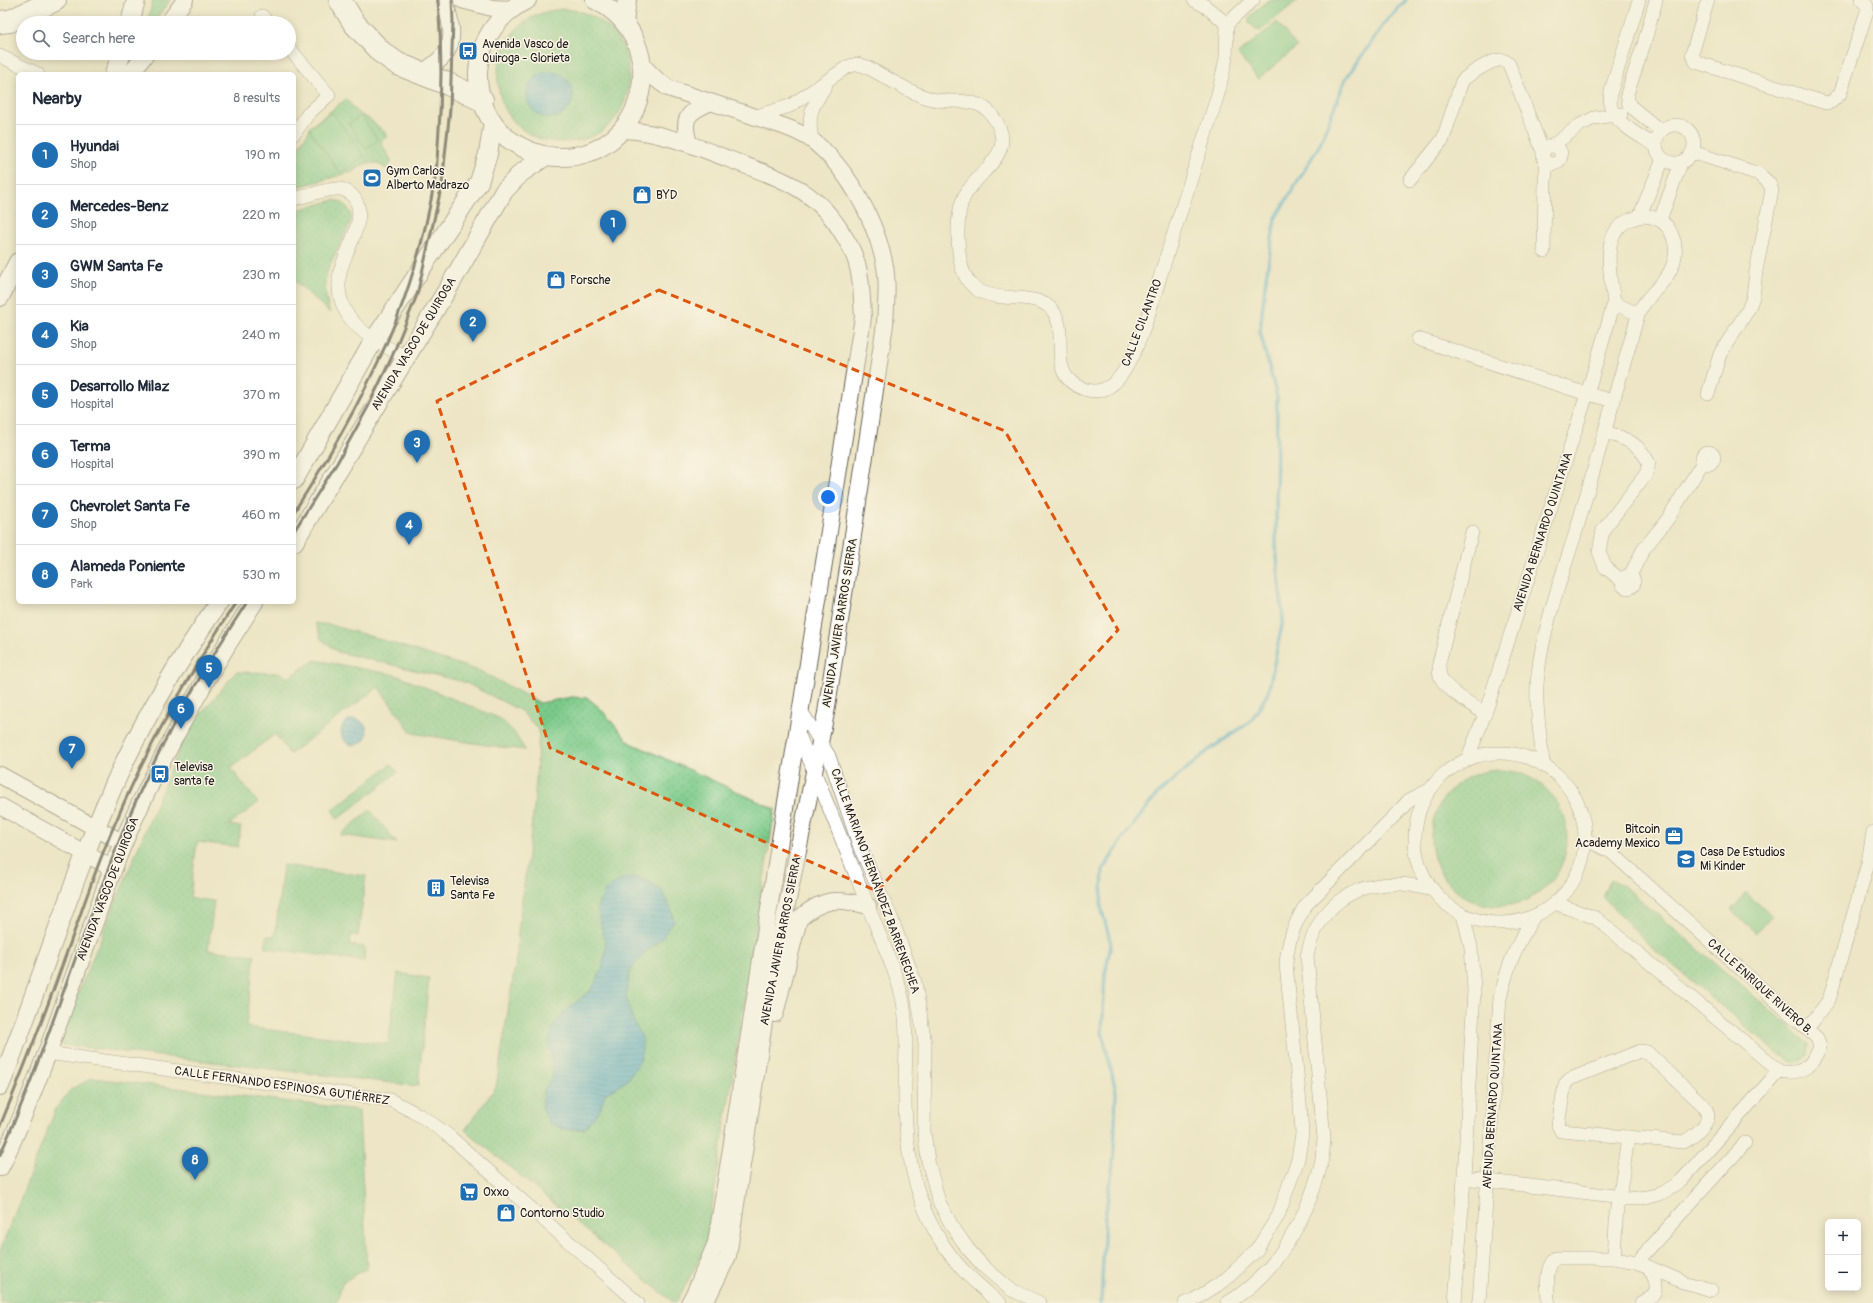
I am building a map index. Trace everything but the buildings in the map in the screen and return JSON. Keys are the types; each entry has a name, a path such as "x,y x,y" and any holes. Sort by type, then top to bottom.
{"highway":[{"path":"21,16 55,0"},
{"path":"340,0 354,23 381,52 398,64 448,84 482,100"},
{"path":"0,22 10,21 16,18"}],"main road":[{"path":"132,16 136,0"},
{"path":"527,0 512,9 494,27 482,50 478,75 482,100 493,123 516,145 530,152 546,156 567,157 587,153 606,143 622,130 629,121 639,100 643,77 636,42 624,22 609,8 595,0"},
{"path":"624,22 627,0"},
{"path":"115,72 119,60"},
{"path":"296,476 374,340 479,182 488,154 493,123"},
{"name":"AVENIDA VASCO DE QUIROGA","path":"296,539 504,191 521,173 546,156"},
{"path":"0,297 16,266"},
{"path":"0,1086 95,828 125,761 156,701 192,641 218,604"},
{"name":"AVENIDA VASCO DE QUIROGA","path":"0,1168 47,1053 123,843 161,761 183,720 224,648 253,604"}],"street":[{"path":"173,16 185,0"},
{"path":"420,74 436,64 450,45 452,32 445,0"},
{"path":"462,0 492,8 512,9"},
{"path":"1194,0 1205,6 1227,24 1253,0"},
{"path":"1639,0 1611,91 1610,106 1614,115 1620,122 1656,146"},
{"path":"1656,0 1644,44 1626,94 1629,105 1635,112 1661,131"},
{"path":"1708,0 1692,54 1696,62 1826,103 1831,102 1840,94 1867,11 1867,6 1862,0"},
{"name":"CALLE CILANTRO","path":"753,117 790,106 847,67 857,64 867,67 931,99 971,102 983,106 991,114 1002,137 1000,150 993,164 965,195 959,209 959,245 961,263 965,275 981,292 995,297 1038,300 1047,305 1054,313 1059,325 1061,364 1064,374 1070,382 1080,388 1091,391 1102,390 1114,383 1124,373 1149,312 1218,94 1226,58 1227,24"},
{"path":"0,56 34,72"},
{"path":"296,56 329,95 308,114 296,131"},
{"path":"1410,180 1443,139 1462,81 1468,75 1500,59 1505,60 1509,64 1547,154 1544,251"},
{"path":"132,72 141,60"},
{"name":"AVENIDA JAVIER BARROS SIERRA","path":"642,66 668,88 799,132 812,140 825,152 858,195 873,224 884,258 887,290 885,324 821,741 767,1003 728,1256 705,1303"},
{"name":"CALLE CILANTRO","path":"812,140 809,124 810,110 827,81"},
{"path":"689,144 685,131 685,122 689,115 697,108 709,103"},
{"path":"1547,154 1580,125 1594,118 1635,112"},
{"path":"1660,220 1681,163 1688,158 1694,145 1693,137 1688,131 1682,126 1674,125 1661,131 1656,138 1656,146 1658,153 1663,160 1671,163 1681,163"},
{"name":"AVENIDA JAVIER BARROS SIERRA","path":"622,130 648,132 689,144 780,179 812,197 823,206 838,224 851,248 860,277 862,317 716,1242 689,1303"},
{"path":"1692,152 1759,174 1768,183 1772,190 1756,271 1753,297 1748,310 1720,354 1708,394"},
{"path":"1543,765 1538,703 1538,674 1549,620 1606,432 1640,310 1671,271 1675,255 1669,227 1660,220 1651,216 1640,215 1663,160"},
{"path":"296,198 337,188 348,192 356,199 360,210 358,222 340,273 339,288 343,306 355,324 374,340 405,358"},
{"name":"AVENIDA BERNARDO QUINTANA","path":"1467,760 1486,714 1587,394 1614,303 1608,253 1611,242 1616,230 1626,221 1640,215"},
{"path":"1614,303 1631,311 1640,310"},
{"path":"1418,339 1587,394 1614,401"},
{"path":"1606,432 1629,440 1643,450 1649,463 1646,474 1603,530 1599,552 1605,567 1626,579 1643,550 1667,520 1703,462"},
{"path":"1472,532 1439,664 1440,675 1444,683 1486,714"},
{"name":"CALLE MARIANO HERNÁNDEZ BARRENECHEA","path":"800,709 829,756 859,845 891,918 915,982 925,1043 924,1131 928,1161 939,1202 952,1226 968,1249 984,1267 1010,1289 1040,1303"},
{"name":"CALLE MARIANO HERNÁNDEZ BARRENECHEA","path":"797,731 868,906 900,993 907,1045 905,1090 906,1137 913,1177 923,1209 936,1236 953,1260 969,1277 1000,1303"},
{"path":"1490,753 1514,754 1538,761 1543,765 1558,774 1573,793 1583,815 1585,839 1582,863 1577,874 1571,885 1554,903 1534,916 1510,922 1492,922 1463,915 1443,901 1427,883 1418,860 1415,836 1419,812 1429,790 1446,772 1467,760 1490,753"},
{"path":"0,775 123,843"},
{"path":"1185,1303 1192,1301 1224,1280 1256,1251 1278,1216 1298,1159 1302,1134 1286,964 1288,943 1296,922 1305,906 1409,800 1429,790"},
{"path":"0,806 113,869"},
{"path":"1807,1029 1829,1000 1868,863 1873,832"},
{"name":"CALLE ENRIQUE RIVERO B.","path":"1585,839 1609,850 1817,1038 1820,1047 1812,1062 1806,1068 1788,1073 1779,1071"},
{"path":"1227,1303 1236,1298 1271,1266 1295,1231 1312,1193 1321,1166 1324,1130 1307,956 1310,942 1316,927 1326,912 1342,898 1363,888 1382,884 1402,884 1433,890"},
{"path":"754,1086 777,1007 799,919 808,911 825,902 836,900 850,901 868,906"},
{"path":"1464,1178 1619,1198 1651,1197 1666,1192 1681,1181 1779,1071 1596,918 1554,903"},
{"name":"AVENIDA BERNARDO QUINTANA","path":"1454,1303 1464,1178 1474,990 1471,947 1463,915"},
{"name":"AVENIDA BERNARDO QUINTANA","path":"1479,1303 1500,998 1507,970 1516,948 1534,916"},
{"path":"1640,1051 1646,1052 1704,1106 1708,1114 1707,1121 1690,1139 1683,1142 1628,1137 1561,1131 1558,1125 1565,1084 1570,1079 1640,1051"},
{"name":"CALLE FERNANDO ESPINOSA GUTIÉRREZ","path":"47,1053 390,1100 415,1111 449,1136 638,1303"},
{"path":"1614,1258 1619,1198 1628,1137"},
{"path":"1643,1264 1745,1142"},
{"path":"1548,1303 1548,1270 1551,1262 1556,1258 1614,1258 1643,1264 1683,1282 1712,1290"},
{"path":"1640,1303 1655,1292 1656,1287 1643,1264"}],"highlighted area":[{"path":"659,290 1005,431 1118,630 877,891 550,748 437,401"}],"green space":[{"path":"153,0 170,0 158,16 149,16"},
{"path":"1269,0 1298,0 1260,31 1257,30 1249,23 1249,17"},
{"path":"562,9 591,16 612,31 625,53 629,77 625,101 613,121 592,136 564,142 536,137 515,123 502,103 498,79 501,55 513,33 533,17","holes":["558,74 570,86 572,94 571,104 527,96 530,84"]},
{"path":"1277,22 1297,47 1258,79 1238,54"},
{"path":"346,99 359,114 369,119 388,135 381,142 392,162 386,169 377,163 366,163 352,172 296,187 296,151 310,127"},
{"path":"332,112 364,156 340,173 310,130 310,127"},
{"path":"361,115 378,140 366,149 349,124"},
{"path":"334,200 342,202 349,210 351,215 351,220 345,235 331,261 326,276 325,290 330,313 296,282 296,210"},
{"path":"315,623 331,625 373,637 480,671 540,703 572,697 588,698 600,708 629,742 775,809 705,1249 676,1303 674,1303 465,1130 496,1087 517,953 518,933 534,807 539,730 521,711 464,682 338,652 321,639"},
{"path":"315,660 396,675 501,719 514,732 525,750 412,733 378,687 290,754 275,734 231,768 258,803 229,825 241,827 238,847 197,842 190,898 214,901 208,950 255,955 246,1027 388,1044 398,973 429,978 418,1086 57,1044 186,732 236,672 280,673 288,678"},
{"path":"391,764 398,772 338,819 332,810"},
{"path":"1492,770 1506,770 1525,775 1537,781 1552,795 1562,812 1566,825 1566,851 1562,864 1556,876 1542,891 1537,895 1519,903 1506,906 1492,906 1473,901 1461,895 1446,881 1442,876 1434,858 1431,845 1431,831 1436,812 1442,800 1456,785 1461,781 1479,773"},
{"path":"370,810 397,843 340,835"},
{"path":"283,865 366,876 358,936 351,935 350,945 365,947 364,961 265,948 267,936 275,936"},
{"path":"1611,879 1624,886 1809,1043 1808,1055 1795,1063 1777,1053 1648,944 1603,897"},
{"path":"1746,893 1772,916 1757,933 1731,910"},
{"path":"93,1078 359,1110 367,1268 343,1282 336,1303 0,1303 0,1251 56,1108 71,1089"}],"water":[{"path":"550,72 563,76 569,82 573,95 569,108 563,114 550,118 537,114 531,108 527,95 531,82 537,76"},
{"path":"354,719 363,723 367,732 363,741 354,745 345,741 341,732 345,723"},
{"path":"638,877 655,885 663,892 672,911 674,921 662,938 644,954 630,971 626,996 632,1018 643,1040 640,1061 627,1081 605,1094 600,1110 584,1129 567,1130 550,1124 542,1108 544,1090 553,1076 549,1042 554,1025 564,1012 591,990 602,970 606,947 597,907 605,891 620,880"}],"waterway":[{"path":"1101,1303 1105,1217 1114,1158 1116,1091 1102,1032 1105,974 1111,944 1101,907 1103,870 1124,837 1157,794 1209,750 1251,721 1268,693 1283,620 1276,548 1277,397 1260,332 1275,219 1319,146 1345,80 1386,21 1406,0"}],"railway":[{"path":"296,509 337,442 375,368 397,318 419,252 431,201 437,164 441,72 438,0"},
{"path":"296,528 337,463 368,407 391,359 417,295 442,184 450,109 453,21 452,0"},
{"path":"0,1126 44,1016 91,883 129,791 157,735 187,681 235,604"},
{"path":"0,1155 34,1073 94,907 138,795 181,710 213,655 246,604"}],"place":[{"name":"Avenida Vasco de Quiroga - Glorieta","path":"468,51"},
{"name":"Gym Carlos Alberto Madrazo","path":"372,178"},
{"name":"BYD","path":"642,195"},
{"name":"Hyundai","path":"613,243"},
{"name":"Porsche","path":"556,280"},
{"name":"Mercedes-Benz","path":"473,342"},
{"name":"GWM Santa Fe","path":"417,463"},
{"name":"Kia","path":"409,545"},
{"name":"Desarrollo Milaz","path":"209,688"},
{"name":"Terma","path":"181,729"},
{"name":"Chevrolet Santa Fe","path":"72,769"},
{"name":"Televisa santa fe","path":"160,774"},
{"name":"Bitcoin Academy Mexico","path":"1674,836"},
{"name":"Casa De Estudios Mi Kinder","path":"1686,859"},
{"name":"Televisa Santa Fe","path":"436,888"},
{"name":"Alameda Poniente","path":"195,1180"},
{"name":"Oxxo","path":"469,1192"},
{"name":"Contorno Studio","path":"506,1213"}]}
